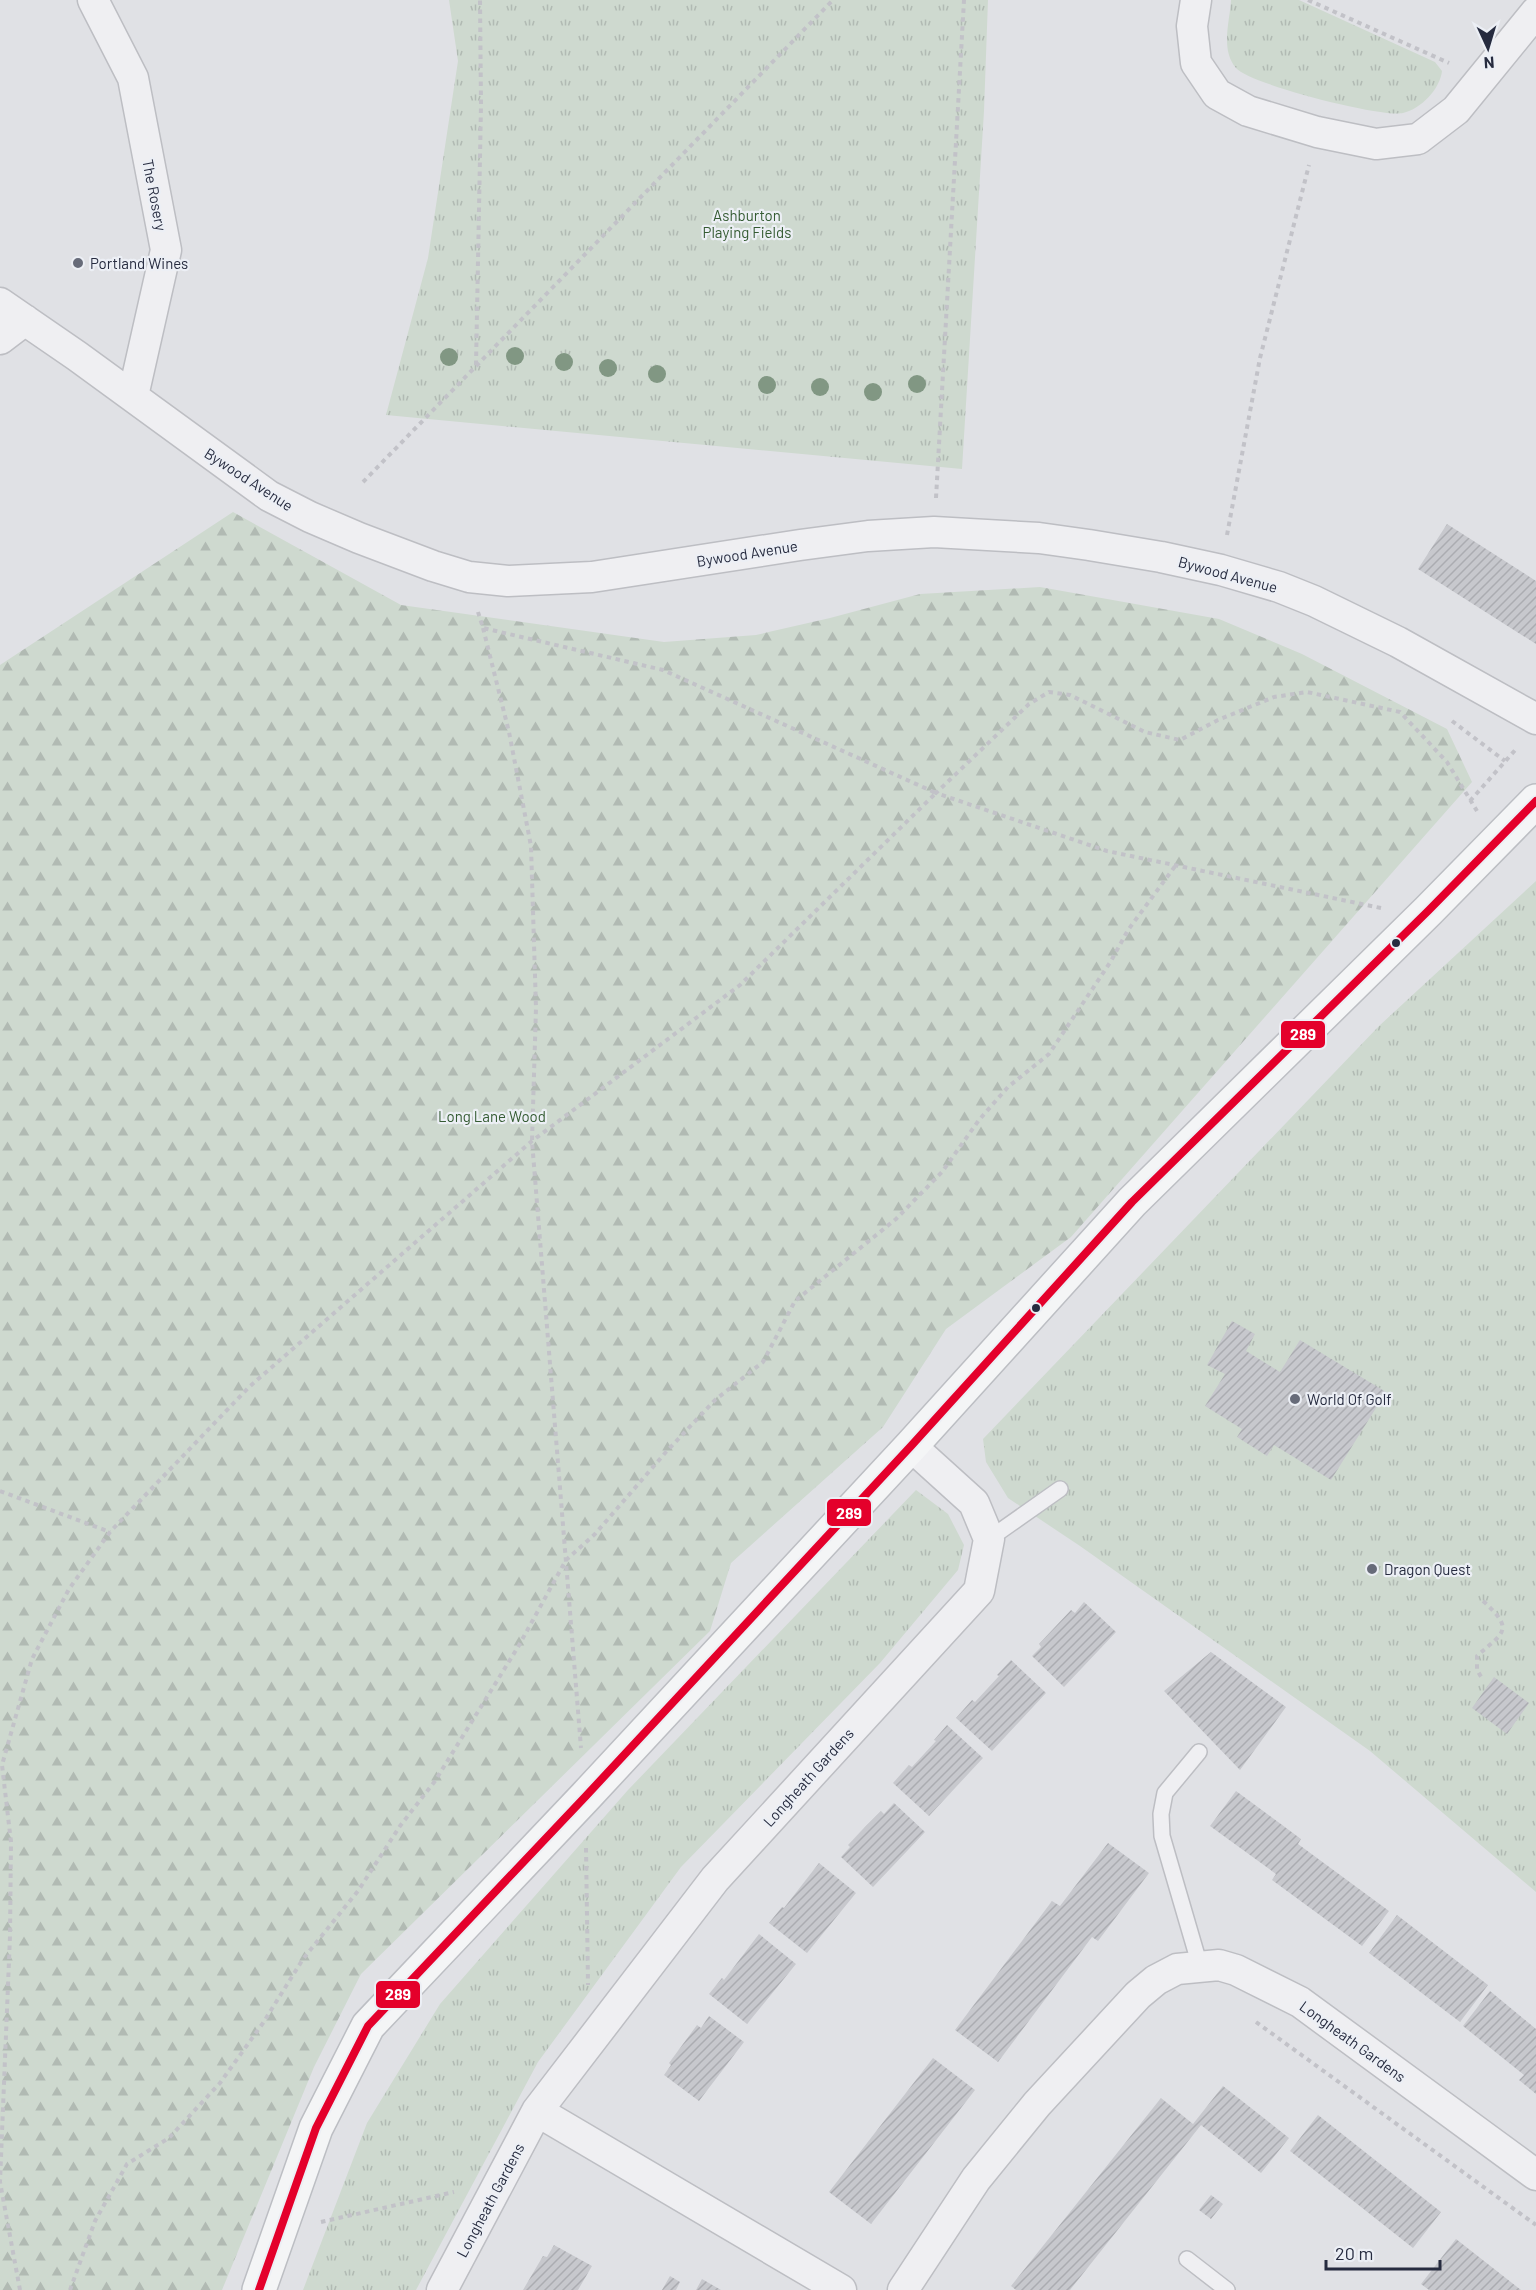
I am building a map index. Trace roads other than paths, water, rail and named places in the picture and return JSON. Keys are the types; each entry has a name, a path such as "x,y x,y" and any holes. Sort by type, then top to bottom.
{"main road":[{"path":"259,2290 316,2128 368,2026 585,1797 911,1446 1132,1202 1423,916 1536,801"}],"street":[{"name":"The Rosery","path":"93,0 133,78 166,250 133,396"},
{"path":"1196,0 1192,26 1196,63 1217,94 1248,111 1317,132 1376,144 1418,139 1456,110 1536,12"},
{"name":"Bywood Avenue","path":"0,303 278,501 359,538 469,577 508,581 592,577 800,544 868,536 934,532 1039,538 1161,557 1221,570 1279,587 1398,642 1536,719"},
{"path":"0,339 25,320"},
{"path":"911,1446 974,1503 989,1539"},
{"name":"Longheath Gardens","path":"442,2290 537,2111 715,1879 979,1591 989,1539"},
{"name":"Longheath Gardens","path":"903,2290 976,2179 1037,2104 1138,1995 1156,1980 1177,1969 1219,1965 1236,1970 1300,2002 1536,2175"},
{"path":"537,2111 841,2290"}],"lane":[{"path":"989,1539 1060,1489"},
{"path":"1199,1752 1165,1793 1161,1814 1162,1836 1200,1966"},
{"path":"1187,2259 1227,2290"}],"place":[{"name":"Portland Wines","path":"78,263"},
{"name":"World Of Golf","path":"1295,1399"},
{"name":"Dragon Quest","path":"1372,1569"}],"park label":[{"name":"Ashburton Playing Fields","path":"747,224"},
{"name":"Long Lane Wood","path":"492,1116"}]}
